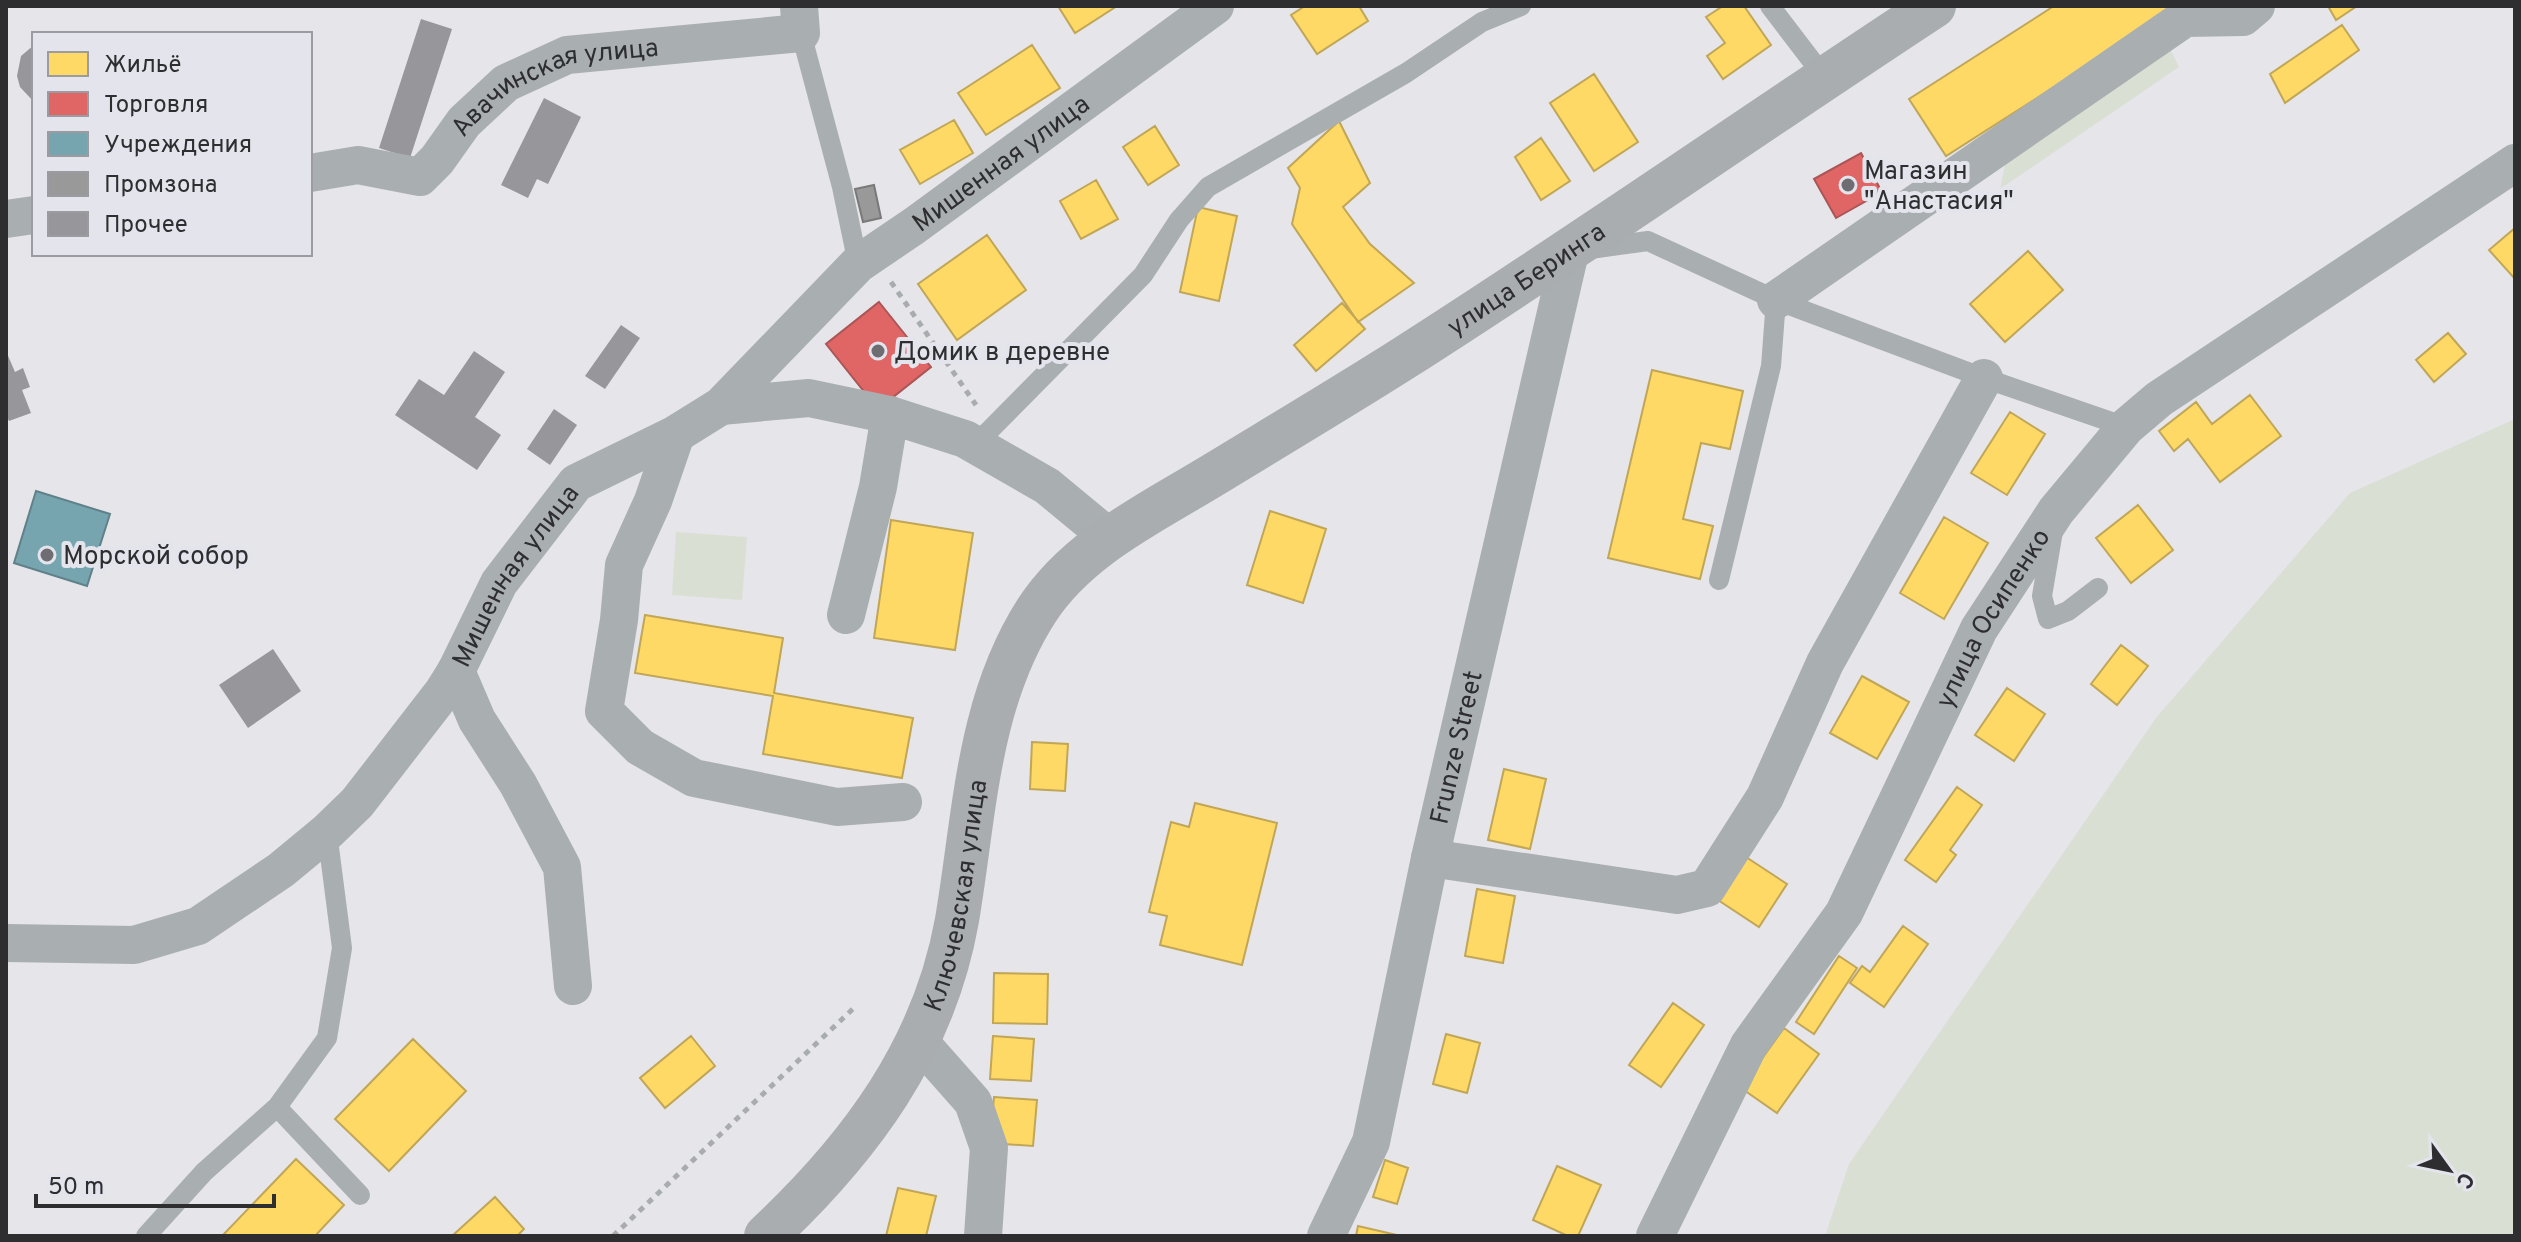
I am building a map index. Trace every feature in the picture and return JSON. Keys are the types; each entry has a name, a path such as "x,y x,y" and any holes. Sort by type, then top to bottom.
{"main road":[{"name":"улица Беринга","path":"1110,538 1356,388 1570,252 1934,6"},
{"name":"Ключевская улица","path":"766,1236 790,1214 859,1135 891,1090 919,1041 932,1012 950,951 983,750 1002,681 1019,641 1051,590 1110,538"}],"street":[{"name":"Мишенная улица","path":"6,943 134,945 198,926 281,870 357,803 456,671 499,583 576,483 676,434 721,406 865,259 1215,6"},
{"path":"1776,300 2185,18 2243,17 2256,6"},
{"name":"Авачинская улица","path":"312,173 358,165 420,177 437,160 464,122 506,83 567,55 800,20"},
{"name":"улица Осипенко","path":"1655,1236 1749,1045 1844,913 1979,629 2056,511 2126,427 2159,399 2515,163"},
{"path":"6,219 32,215"},
{"name":"Frunze Street","path":"1326,1236 1371,1142 1430,858 1570,252"},
{"path":"1430,858 1677,895 1707,888 1765,797 1825,663 1984,378"},
{"path":"721,406 809,398 890,415 965,439 1047,486 1110,538"},
{"path":"846,615 878,487 890,415"},
{"path":"676,434 653,501 624,565 619,620 604,711 640,747 694,778 837,807 903,802"},
{"path":"456,671 477,720 518,784 562,867 573,986"},
{"path":"919,1041 973,1102 989,1148 983,1236"}],"lane":[{"path":"975,445 1143,275 1179,220 1208,187 1406,73 1482,22 1521,6"},
{"path":"1770,6 1825,78"},
{"path":"800,20 842,187 865,259"},
{"path":"1570,252 1648,241 1776,300 2126,427"},
{"path":"1719,580 1771,366 1776,300"},
{"path":"2056,511 2042,596 2048,619 2068,611 2098,588"},
{"path":"146,1236 204,1172 277,1107 327,1038 342,948 327,832"},
{"path":"277,1107 360,1195"}],"path":[{"path":"865,259 979,407"},
{"path":"613,1236 856,1006"}],"shaded area":[{"path":"2163,34 2179,67 2000,189 2010,139"},
{"path":"2515,419 2515,1236 1825,1236 1849,1164 2156,718 2350,493"},
{"path":"676,532 747,537 742,600 672,595"}],"building: Жильё":[{"path":"1058,6 1117,6 1075,33"},
{"path":"1305,6 1359,6 1368,21 1317,54 1291,15"},
{"path":"1723,6 1744,6 1771,45 1723,79 1707,56 1725,43 1706,17"},
{"path":"2054,6 2181,6 1946,156 1909,99"},
{"path":"2328,6 2357,6 2336,20"},
{"path":"2342,25 2359,50 2285,103 2270,74"},
{"path":"1032,45 1060,88 986,135 958,93"},
{"path":"1594,74 1638,142 1594,171 1550,103"},
{"path":"954,120 973,153 920,184 900,150"},
{"path":"1339,121 1370,183 1343,207 1370,244 1414,283 1358,322 1292,224 1300,188 1288,168"},
{"path":"1155,126 1179,165 1148,185 1123,147"},
{"path":"1541,138 1570,181 1541,200 1515,157"},
{"path":"1096,180 1118,219 1081,239 1060,201"},
{"path":"1198,207 1237,216 1219,301 1180,292"},
{"path":"2515,228 2515,279 2489,250"},
{"path":"987,235 1026,290 957,340 918,284"},
{"path":"2028,251 2063,290 2005,342 1970,304"},
{"path":"1342,303 1365,329 1316,371 1294,345"},
{"path":"2448,333 2466,354 2434,382 2416,360"},
{"path":"1652,370 1743,391 1730,449 1701,443 1683,519 1713,526 1700,579 1608,558"},
{"path":"2250,395 2281,436 2220,482 2188,439 2174,451 2159,431 2196,402 2212,424"},
{"path":"2010,412 2045,434 2007,495 1971,473"},
{"path":"2138,505 2173,550 2131,583 2096,538"},
{"path":"1270,511 1326,529 1303,603 1247,585"},
{"path":"1944,517 1988,543 1944,619 1900,593"},
{"path":"891,520 973,533 955,650 874,638"},
{"path":"645,615 783,638 774,693 913,718 902,778 763,754 773,696 635,673"},
{"path":"2121,645 2148,666 2117,705 2091,684"},
{"path":"1862,676 1909,702 1877,759 1830,733"},
{"path":"2007,688 2045,714 2014,761 1975,735"},
{"path":"1032,742 1068,744 1065,791 1030,789"},
{"path":"1504,769 1546,779 1530,849 1488,840"},
{"path":"1957,787 1982,805 1950,850 1956,855 1936,882 1905,860"},
{"path":"1195,803 1277,823 1242,965 1160,945 1167,916 1149,912 1171,822 1189,827"},
{"path":"1746,857 1787,884 1759,927 1718,900"},
{"path":"1477,889 1515,896 1503,963 1465,956"},
{"path":"1903,926 1928,944 1884,1007 1850,983 1862,966 1870,972"},
{"path":"1839,956 1857,968 1814,1034 1796,1022"},
{"path":"994,973 1048,974 1047,1024 993,1023"},
{"path":"1673,1003 1704,1025 1661,1087 1629,1065"},
{"path":"1784,1028 1819,1054 1777,1113 1741,1088"},
{"path":"1446,1034 1480,1043 1467,1093 1433,1084"},
{"path":"691,1036 715,1066 665,1108 640,1078"},
{"path":"993,1036 1034,1039 1031,1081 990,1079"},
{"path":"413,1039 466,1091 389,1171 335,1119"},
{"path":"994,1097 1037,1100 1033,1146 990,1143"},
{"path":"296,1159 344,1205 315,1236 222,1236"},
{"path":"1385,1160 1408,1168 1397,1204 1373,1197"},
{"path":"1557,1166 1601,1185 1578,1236 1568,1236 1533,1220"},
{"path":"898,1188 936,1196 926,1236 886,1236"},
{"path":"495,1197 524,1229 517,1236 452,1236"},
{"path":"1358,1226 1401,1236 1356,1236"}],"building: Торговля":[{"name":"Магазин \"Анастасия\"","path":"1861,153 1882,192 1836,218 1814,179"},
{"path":"879,302 931,367 878,409 826,344"}],"building: Учреждения":[{"path":"36,491 110,514 87,586 14,563"}],"building: Промзона":[{"path":"874,185 881,218 863,222 855,189"}],"building: Прочее":[{"path":"421,19 452,29 410,158 379,148"},
{"path":"32,47 32,100 20,87 17,76 21,56"},
{"path":"544,98 581,117 548,184 537,179 528,198 501,185"},
{"path":"621,325 640,338 605,389 585,376"},
{"path":"6,351 15,372 23,368 30,387 22,390 31,413 9,421 6,415"},
{"path":"474,351 505,372 475,417 501,435 477,470 395,415 419,379 444,395"},
{"path":"554,409 577,425 550,465 527,449"},
{"path":"273,649 301,691 248,728 219,685"}],"place":[{"name":"Магазин \"Анастасия\"","path":"1848,185"},
{"name":"Домик в деревне","path":"878,351"},
{"name":"Морской собор","path":"47,555"}]}
